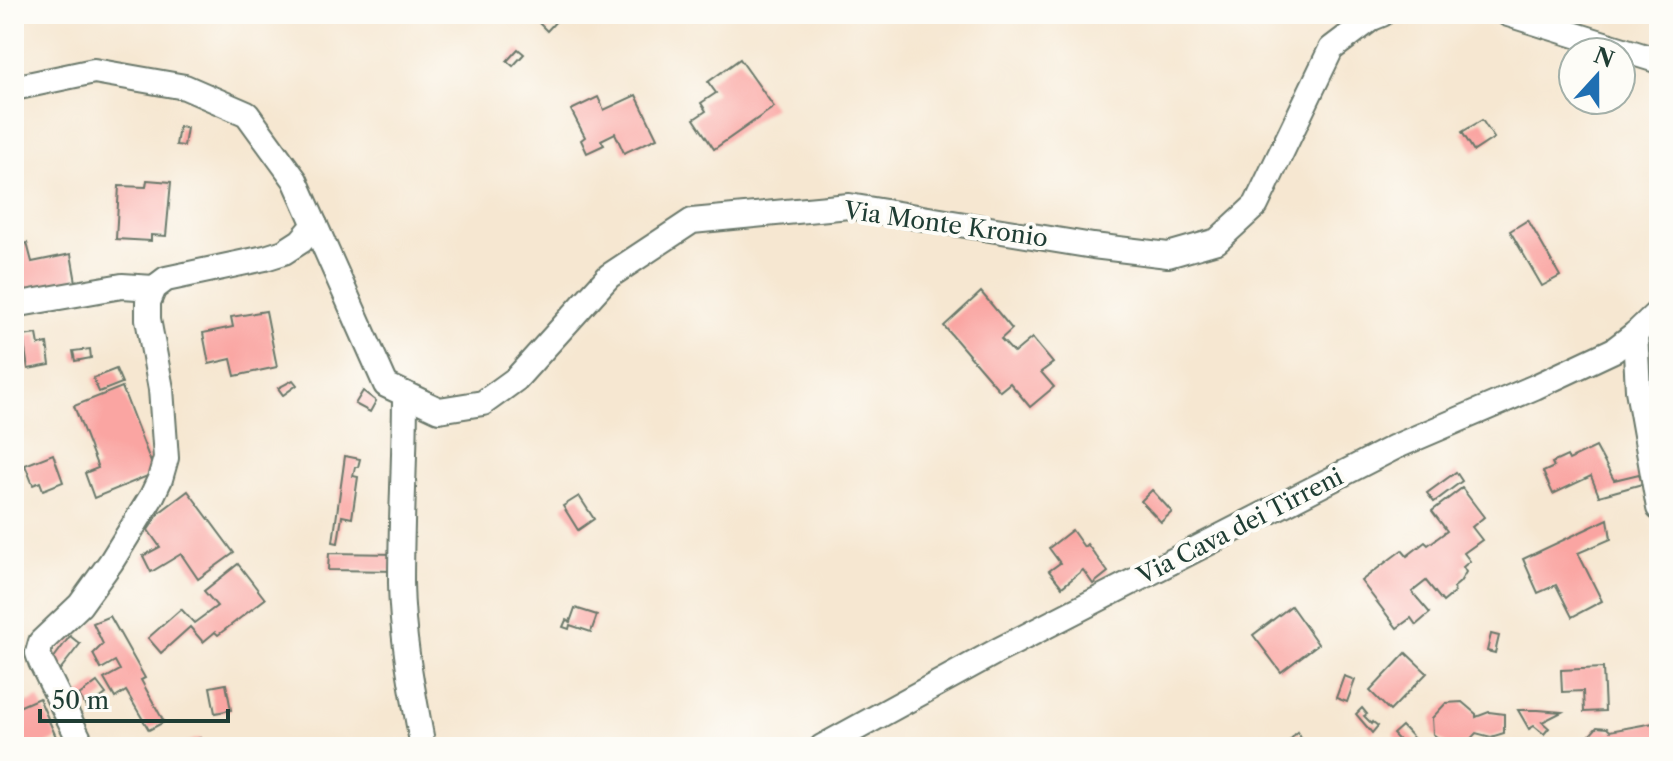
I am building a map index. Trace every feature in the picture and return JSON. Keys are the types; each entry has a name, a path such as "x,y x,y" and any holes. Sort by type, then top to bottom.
{"street":[{"name":"Via Monte Kronio","path":"14,88 94,71 185,87 247,114 295,180 386,385 439,410 483,403 516,379 609,276 692,221 849,206 1093,246 1168,255 1217,241 1256,205 1331,49 1382,14"},
{"path":"1508,14 1659,61"},
{"path":"83,747 38,653 41,642 80,605 111,562 160,479 166,458 161,389 148,319 148,302 154,288 166,279 284,252 301,241 315,225"},
{"path":"14,305 122,286 154,288"},
{"name":"Via Cava dei Tirreni","path":"822,747 999,650 1395,447 1614,350 1659,311"},
{"path":"1635,334 1638,390 1659,508"},
{"path":"405,394 401,586 408,672 423,747"}],"building":[{"path":"542,14 555,14 559,18 547,31 536,20"},
{"path":"518,49 524,54 513,66 507,61"},
{"path":"740,59 774,107 714,149 694,119 706,111 701,103 716,93 708,82"},
{"path":"636,95 657,138 624,153 615,133 601,140 604,145 587,153 581,140 585,137 571,110 598,97 604,110"},
{"path":"1482,120 1494,138 1474,151 1462,132"},
{"path":"179,127 187,128 184,146 176,145"},
{"path":"147,180 171,182 166,236 151,235 151,241 116,239 119,186 146,187"},
{"path":"1528,220 1560,276 1542,286 1510,231"},
{"path":"27,243 32,262 71,254 77,288 14,301 14,246"},
{"path":"981,292 1012,329 1001,339 1014,353 1032,338 1053,363 1041,372 1054,387 1030,407 1010,383 1000,391 944,326"},
{"path":"266,311 277,367 235,376 231,359 209,364 203,333 233,327 231,317"},
{"path":"37,334 39,345 47,343 50,365 28,369 23,336"},
{"path":"90,349 91,358 75,361 73,351"},
{"path":"116,369 122,383 99,392 93,378"},
{"path":"293,380 297,385 283,395 278,388"},
{"path":"122,387 155,473 94,498 85,473 98,468 74,406"},
{"path":"363,391 376,401 370,412 355,404"},
{"path":"1596,447 1614,480 1639,474 1642,484 1599,496 1591,476 1553,494 1543,472 1554,467 1552,463 1567,456 1569,460"},
{"path":"53,454 63,482 43,490 40,482 33,485 25,465"},
{"path":"345,456 360,459 353,476 358,477 352,518 342,516 338,543 333,542"},
{"path":"1456,472 1462,481 1434,502 1427,493"},
{"path":"1462,488 1484,517 1472,527 1482,540 1464,553 1470,561 1463,567 1466,572 1453,588 1455,592 1443,602 1426,581 1412,592 1430,613 1416,625 1411,618 1397,628 1361,581 1402,550 1407,556 1447,531 1432,511"},
{"path":"1152,490 1172,512 1161,522 1141,501"},
{"path":"188,491 234,553 198,579 181,554 151,572 143,556 160,547 148,530 160,512"},
{"path":"579,496 594,519 578,530 563,506"},
{"path":"1608,519 1611,539 1578,553 1602,601 1572,617 1556,585 1538,593 1523,559"},
{"path":"1072,530 1108,572 1093,584 1083,570 1062,587 1049,571 1060,563 1049,548"},
{"path":"329,553 398,554 398,571 328,570"},
{"path":"238,564 265,599 218,635 215,632 203,642 190,627 161,653 148,638 181,609 194,623 217,606 204,591"},
{"path":"1291,606 1318,644 1281,672 1253,635"},
{"path":"575,608 597,615 591,632 570,625 569,629 563,627 566,620 570,622"},
{"path":"110,616 145,678 141,680 164,722 149,730 126,691 115,698 104,679 120,670 115,661 101,669 93,654 103,644 93,623"},
{"path":"1491,634 1499,636 1495,653 1487,651"},
{"path":"70,636 80,644 59,671 53,659"},
{"path":"1406,653 1427,673 1390,711 1370,691"},
{"path":"1603,668 1605,711 1584,712 1583,691 1562,692 1561,670"},
{"path":"1344,676 1355,680 1347,702 1336,698"},
{"path":"97,682 106,694 87,708 79,695"},
{"path":"226,684 231,710 215,713 210,687"},
{"path":"39,698 57,739 40,747 14,747 14,709"},
{"path":"1462,702 1476,717 1489,712 1504,714 1504,733 1491,737 1476,733 1464,746 1448,746 1433,734 1432,718 1446,703"},
{"path":"1362,708 1367,714 1364,716 1378,726 1372,733 1356,714"},
{"path":"1518,710 1562,712 1542,722 1549,728 1544,734 1534,726 1529,729"},
{"path":"1659,722 1659,741 1653,741 1654,747 1594,747 1590,740 1597,727 1610,731"},
{"path":"1402,726 1418,743 1413,747 1405,747 1393,734"},
{"path":"1297,732 1307,747 1284,747"},
{"path":"200,738 203,747 179,745"}]}
